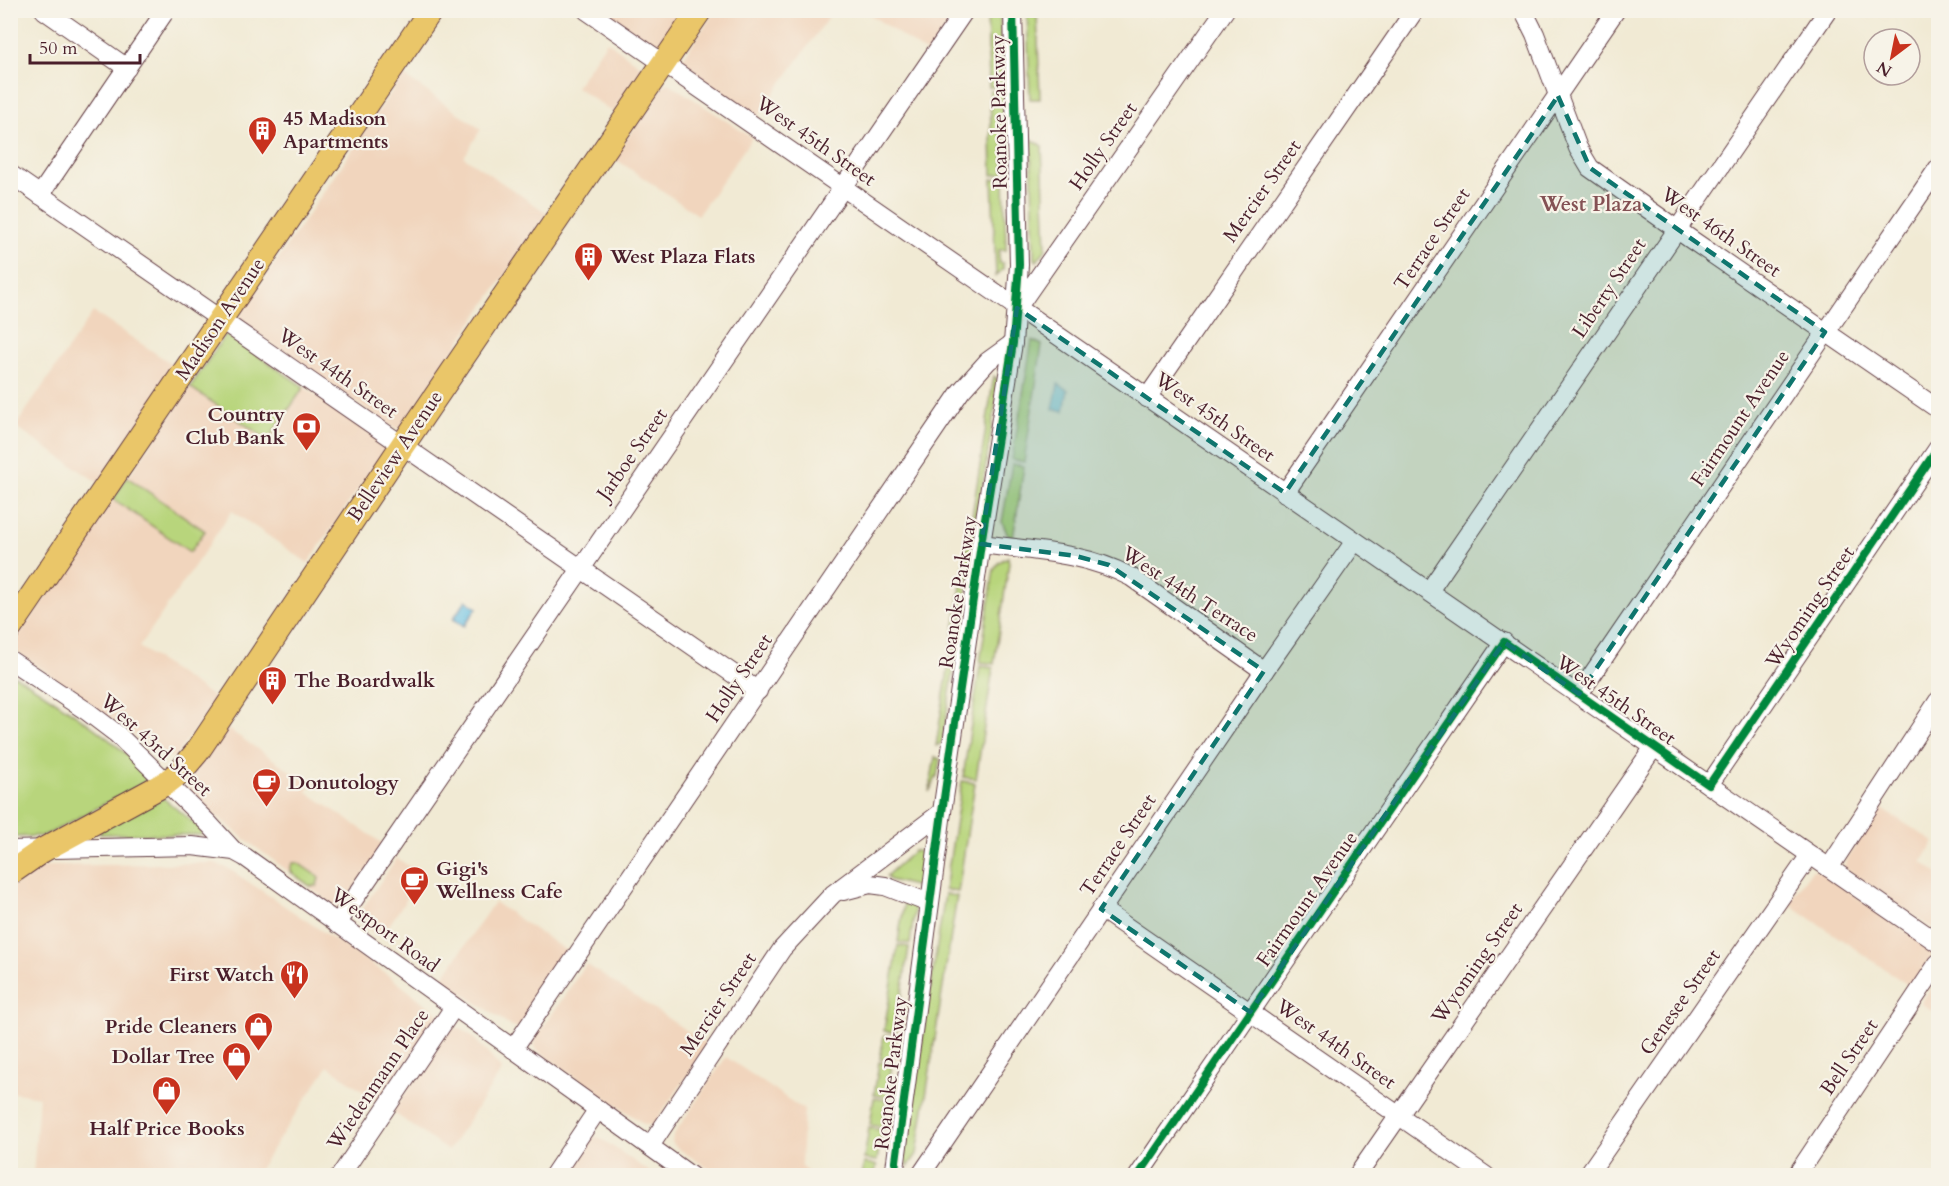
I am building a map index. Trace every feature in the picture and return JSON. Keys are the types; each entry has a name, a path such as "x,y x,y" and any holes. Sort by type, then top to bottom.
{"main road":[{"name":"Madison Avenue","path":"10,628 431,10"},
{"name":"Belleview Avenue","path":"10,873 43,850 166,783 180,772 197,752 402,446 700,10"}],"street":[{"path":"44,10 127,68"},
{"path":"40,195 166,10"},
{"name":"West 45th Street","path":"586,10 1938,943"},
{"name":"Jarboe Street","path":"337,924 965,10"},
{"name":"Roanoke Parkway","path":"894,1176 929,903 1017,308 1019,265 1013,10"},
{"name":"Holly Street","path":"1017,308 1225,10"},
{"name":"Mercier Street","path":"1147,398 1415,10"},
{"name":"West 46th Street","path":"1523,10 1535,34 1578,148 1590,168 1676,230 1938,409"},
{"name":"Terrace Street","path":"1285,493 1616,10"},
{"name":"Liberty Street","path":"1429,591 1828,10"},
{"name":"Fairmount Avenue","path":"1579,694 1938,168"},
{"name":"West 44th Street","path":"10,174 758,691"},
{"name":"Holly Street","path":"513,1049 961,391 988,361 1013,343"},
{"name":"Wyoming Street","path":"1709,785 1938,448"},
{"name":"Terrace Street","path":"920,1176 1355,541"},
{"name":"West 44th Terrace","path":"981,544 1076,556 1109,566 1131,577 1264,671"},
{"name":"Fairmount Avenue","path":"1138,1176 1504,642"},
{"name":"West 43rd Street","path":"10,660 117,734 234,851"},
{"path":"1829,868 1938,701"},
{"name":"Wyoming Street","path":"1357,1176 1654,747"},
{"name":"Mercier Street","path":"650,1146 782,950 833,894 942,812"},
{"name":"Westport Road","path":"10,850 192,846 234,851 245,856 691,1176"},
{"name":"Genesee Street","path":"1587,1176 1810,855"},
{"path":"833,894 870,884 885,886 929,903"},
{"name":"West 44th Street","path":"1101,909 1486,1176"},
{"name":"Bell Street","path":"1796,1176 1938,963"},
{"name":"Wiedenmann Place","path":"340,1176 454,1007"},
{"path":"553,1176 598,1109"}],"highlighted area":[{"path":"1558,96 1590,168 1825,332 1579,694 1504,642 1250,1012 1101,909 1264,671 1109,565 1076,556 981,544 1017,308 1285,493"}],"shaded area":[{"path":"604,11 684,11 659,46"},
{"path":"715,11 833,11 756,119 680,65"},
{"path":"865,11 955,11 928,54"},
{"path":"607,41 643,68 614,113 576,87"},
{"path":"403,75 481,129 464,157 547,213 398,429 387,424 238,318"},
{"path":"669,83 752,138 698,215 614,158 663,86"},
{"path":"93,312 178,368 99,483 15,427"},
{"path":"190,387 268,440 304,387 387,446 308,563 232,511 139,647 216,699 175,757 165,757 11,647"},
{"path":"225,727 311,785 307,792 385,845 340,907 334,905 246,840 186,791 188,779"},
{"path":"1881,808 1934,842 1922,862 1938,874 1938,932 1844,867 1846,860"},
{"path":"397,858 422,876 381,937 360,922 358,917"},
{"path":"215,863 229,869 389,976 439,1014 383,1105 328,1066 255,1175 33,1175 39,1097 11,1092 10,888 38,869 48,866"},
{"path":"1812,870 1817,870 1932,949 1932,956 1911,987 1788,903"},
{"path":"494,902 571,954 518,1028 513,1027 442,979"},
{"path":"586,964 708,1045 654,1124 644,1124 537,1050 534,1045 534,1041"},
{"path":"1938,978 1938,1015 1921,1003"},
{"path":"453,1028 460,1028 473,1037 502,1070 448,1151 393,1112"},
{"path":"726,1057 804,1110 801,1164 810,1175 718,1175 672,1142 673,1136"},
{"path":"595,1137 600,1138 654,1175 567,1175"}],"green space":[{"path":"987,11 1000,11 1002,86 989,87"},
{"path":"1027,11 1037,11 1040,99 1030,99"},
{"path":"1002,90 1004,174 992,175 990,91"},
{"path":"1031,139 1042,146 1046,249 1037,261 1034,258"},
{"path":"1004,178 1006,250 999,250 999,263 1003,263 1003,269 996,276 992,179"},
{"path":"226,334 304,387 268,440 190,387"},
{"path":"1032,340 1042,345 1024,462 1012,460"},
{"path":"994,376 999,381 942,743 936,746"},
{"path":"1012,464 1024,466 1013,539 1002,522"},
{"path":"127,477 205,531 190,552 113,499"},
{"path":"1008,557 994,664 980,662 994,569 999,562"},
{"path":"980,666 993,668 976,779 963,777"},
{"path":"11,674 72,712 114,743 131,758 142,772 145,782 52,832 42,836 11,837"},
{"path":"935,757 940,759 937,776 929,792"},
{"path":"962,781 975,783 958,892 945,890"},
{"path":"163,798 203,830 203,833 200,835 100,834 100,830"},
{"path":"914,851 922,854 918,887 890,880 886,876"},
{"path":"293,863 298,863 317,876 319,878 317,886 310,886 291,872"},
{"path":"945,894 957,896 917,1154 908,1167 904,1159"},
{"path":"905,897 915,906 910,944 898,942"},
{"path":"898,945 909,947 896,1033 884,1031"},
{"path":"884,1035 896,1037 892,1061 880,1059"},
{"path":"879,1062 892,1064 887,1097 874,1095"},
{"path":"874,1098 886,1100 882,1127 870,1125"},
{"path":"869,1128 882,1130 877,1161 864,1159"},
{"path":"864,1163 877,1165 874,1175 862,1175"}],"water":[{"path":"1058,384 1068,390 1064,411 1053,409"},
{"path":"466,600 477,608 464,626 453,619"}],"cycle path":[{"path":"894,1176 942,812 1013,343 1019,265 1013,10"},
{"path":"1138,1176 1504,642 1709,785 1938,448"}],"place":[{"name":"45 Madison Apartments","path":"262,156"},
{"name":"West Plaza Flats","path":"589,282"},
{"name":"Country Club Bank","path":"306,452"},
{"name":"The Boardwalk","path":"273,706"},
{"name":"Donutology","path":"267,808"},
{"name":"Gigi's Wellness Cafe","path":"415,906"},
{"name":"First Watch","path":"295,1000"},
{"name":"Pride Cleaners","path":"258,1052"},
{"name":"Dollar Tree","path":"236,1082"},
{"name":"Half Price Books","path":"167,1116"}],"district":[{"name":"West Plaza","path":"1591,204"}]}
